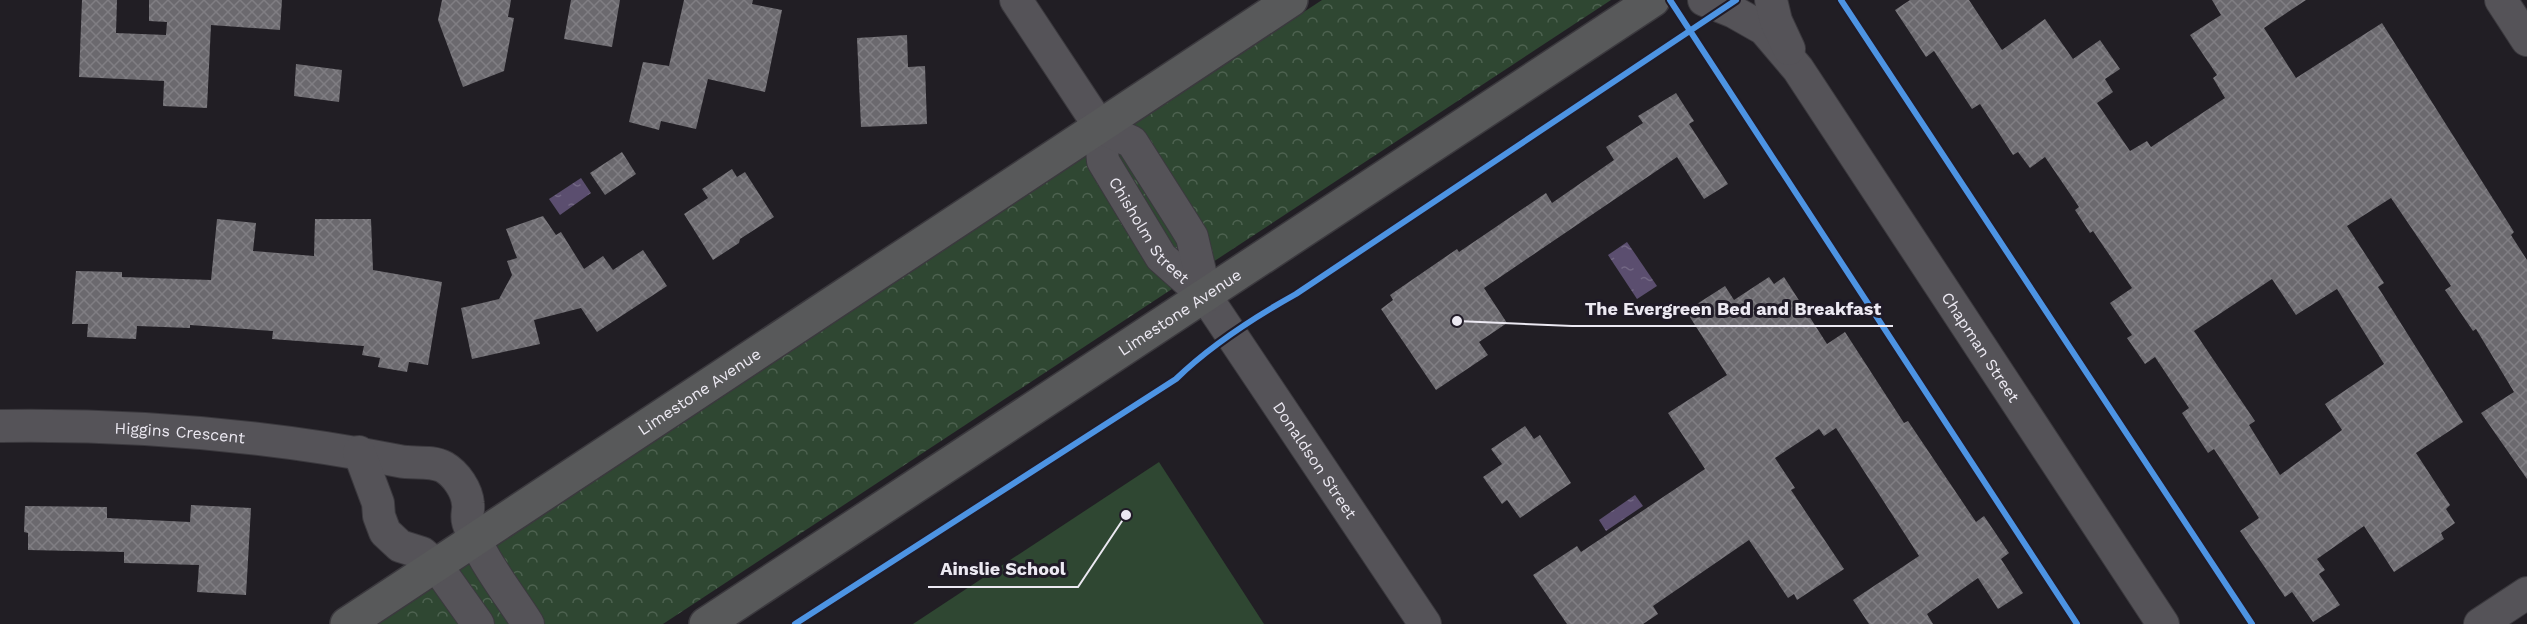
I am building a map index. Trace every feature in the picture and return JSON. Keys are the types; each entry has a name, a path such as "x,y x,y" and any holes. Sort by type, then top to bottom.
{"main road":[{"name":"Limestone Avenue","path":"347,624 1291,0"},
{"name":"Limestone Avenue","path":"706,624 1655,1"}],"street":[{"name":"Chisholm Street","path":"1016,0 1100,126 1132,142 1192,237 1206,297"},
{"name":"Chapman Street","path":"1704,0 1734,12 1764,29 1798,69 2163,624"},
{"name":"Chapman Street","path":"1771,0 1776,21 1798,69"},
{"path":"2500,0 2527,40"},
{"name":"Donaldson Street","path":"1206,297 1425,624"},
{"name":"Higgins Crescent","path":"0,426 76,425 191,432 306,443 444,467 465,489 468,504 467,519 475,539 528,624"},
{"path":"359,452 378,503 379,516 385,532 400,546 422,553 436,565 477,624"},
{"path":"2480,624 2527,593"}],"green space":[{"path":"1322,0 1611,0 663,624 377,624"},
{"path":"1159,462 1264,624 913,624"}],"water":[{"path":"581,178 591,193 560,215 549,199"},
{"path":"1627,242 1657,286 1637,299 1608,255"},
{"path":"1635,495 1643,506 1606,531 1599,520"}],"building":[{"path":"82,0 117,0 116,33 166,35 167,22 149,21 149,0 282,0 280,30 211,25 207,108 163,106 164,81 79,77"},
{"path":"442,0 511,0 508,17 514,18 504,71 463,87 438,20"},
{"path":"571,0 620,0 612,47 564,39"},
{"path":"684,0 753,0 752,4 782,10 765,92 708,79 696,129 661,121 659,130 629,122 643,62 669,66"},
{"path":"1910,0 1969,0 2002,50 2045,19 2073,59 2100,40 2120,69 2105,79 2113,92 2097,103 2130,151 2147,141 2151,147 2225,98 2213,78 2217,75 2190,35 2221,15 2212,0 2306,0 2264,28 2296,78 2382,23 2514,232 2511,235 2527,260 2527,479 2481,413 2514,392 2476,329 2473,331 2445,290 2451,286 2391,198 2347,226 2384,283 2378,287 2463,422 2416,453 2450,505 2446,509 2455,523 2441,533 2444,539 2394,572 2364,526 2317,559 2325,570 2319,574 2340,605 2313,622 2292,592 2285,597 2240,531 2259,518 2214,449 2208,453 2182,413 2189,408 2155,357 2145,364 2127,338 2132,335 2110,303 2132,288 2093,231 2090,233 2075,210 2079,207 2045,157 2030,168 2018,152 2013,155 1980,104 1972,109 1934,51 1926,57 1895,10","holes":["2272,279 2296,315 2337,289 2384,364 2325,404 2342,430 2280,475 2249,425 2255,421 2194,331"]},
{"path":"907,35 908,67 925,66 927,124 861,127 857,38"},
{"path":"296,64 342,70 339,102 294,96"},
{"path":"1676,93 1694,121 1689,124 1728,184 1704,199 1677,157 1484,288 1507,323 1479,342 1488,355 1436,390 1381,309 1393,300 1390,295 1457,249 1459,252 1546,193 1552,203 1614,160 1606,147 1643,123 1638,116"},
{"path":"622,152 636,174 605,195 590,173"},
{"path":"732,169 737,177 745,172 774,217 713,260 684,214 708,198 702,189"},
{"path":"543,216 556,235 561,232 584,269 603,256 613,270 643,250 667,286 597,332 581,308 534,320 540,344 472,359 461,308 499,299 512,275 507,261 517,258 506,229"},
{"path":"217,219 256,223 253,251 314,256 315,219 371,219 373,270 442,282 428,365 409,362 407,372 378,367 380,358 362,355 364,346 272,339 273,331 190,325 190,328 137,326 136,339 87,337 88,324 72,324 76,271 122,272 122,277 211,280"},
{"path":"1769,277 1774,284 1784,277 1827,344 1845,332 1904,423 1908,421 1976,522 1984,516 2009,553 2001,559 2023,593 1998,609 1978,578 1927,614 1933,624 1869,624 1853,600 1919,556 1836,428 1824,436 1819,429 1775,458 1795,488 1791,490 1844,569 1797,600 1794,594 1788,598 1749,540 1653,606 1658,614 1643,624 1567,624 1533,575 1577,546 1581,552 1705,469 1668,413 1727,375 1686,311 1725,286 1734,300"},
{"path":"1525,426 1534,439 1540,435 1571,483 1520,518 1507,500 1502,504 1483,477 1502,464 1491,449"},
{"path":"191,505 251,508 246,595 197,592 199,565 124,563 124,552 28,550 28,533 24,532 25,506 107,507 107,518 190,522"}],"cycle path":[{"path":"1670,0 2077,624"},
{"path":"795,624 1176,379 1233,333 1296,294 1736,0"},
{"path":"1841,0 2252,624"}],"place":[{"name":"The Evergreen Bed and Breakfast","path":"1457,321"},
{"name":"Ainslie School","path":"1126,515"}]}
